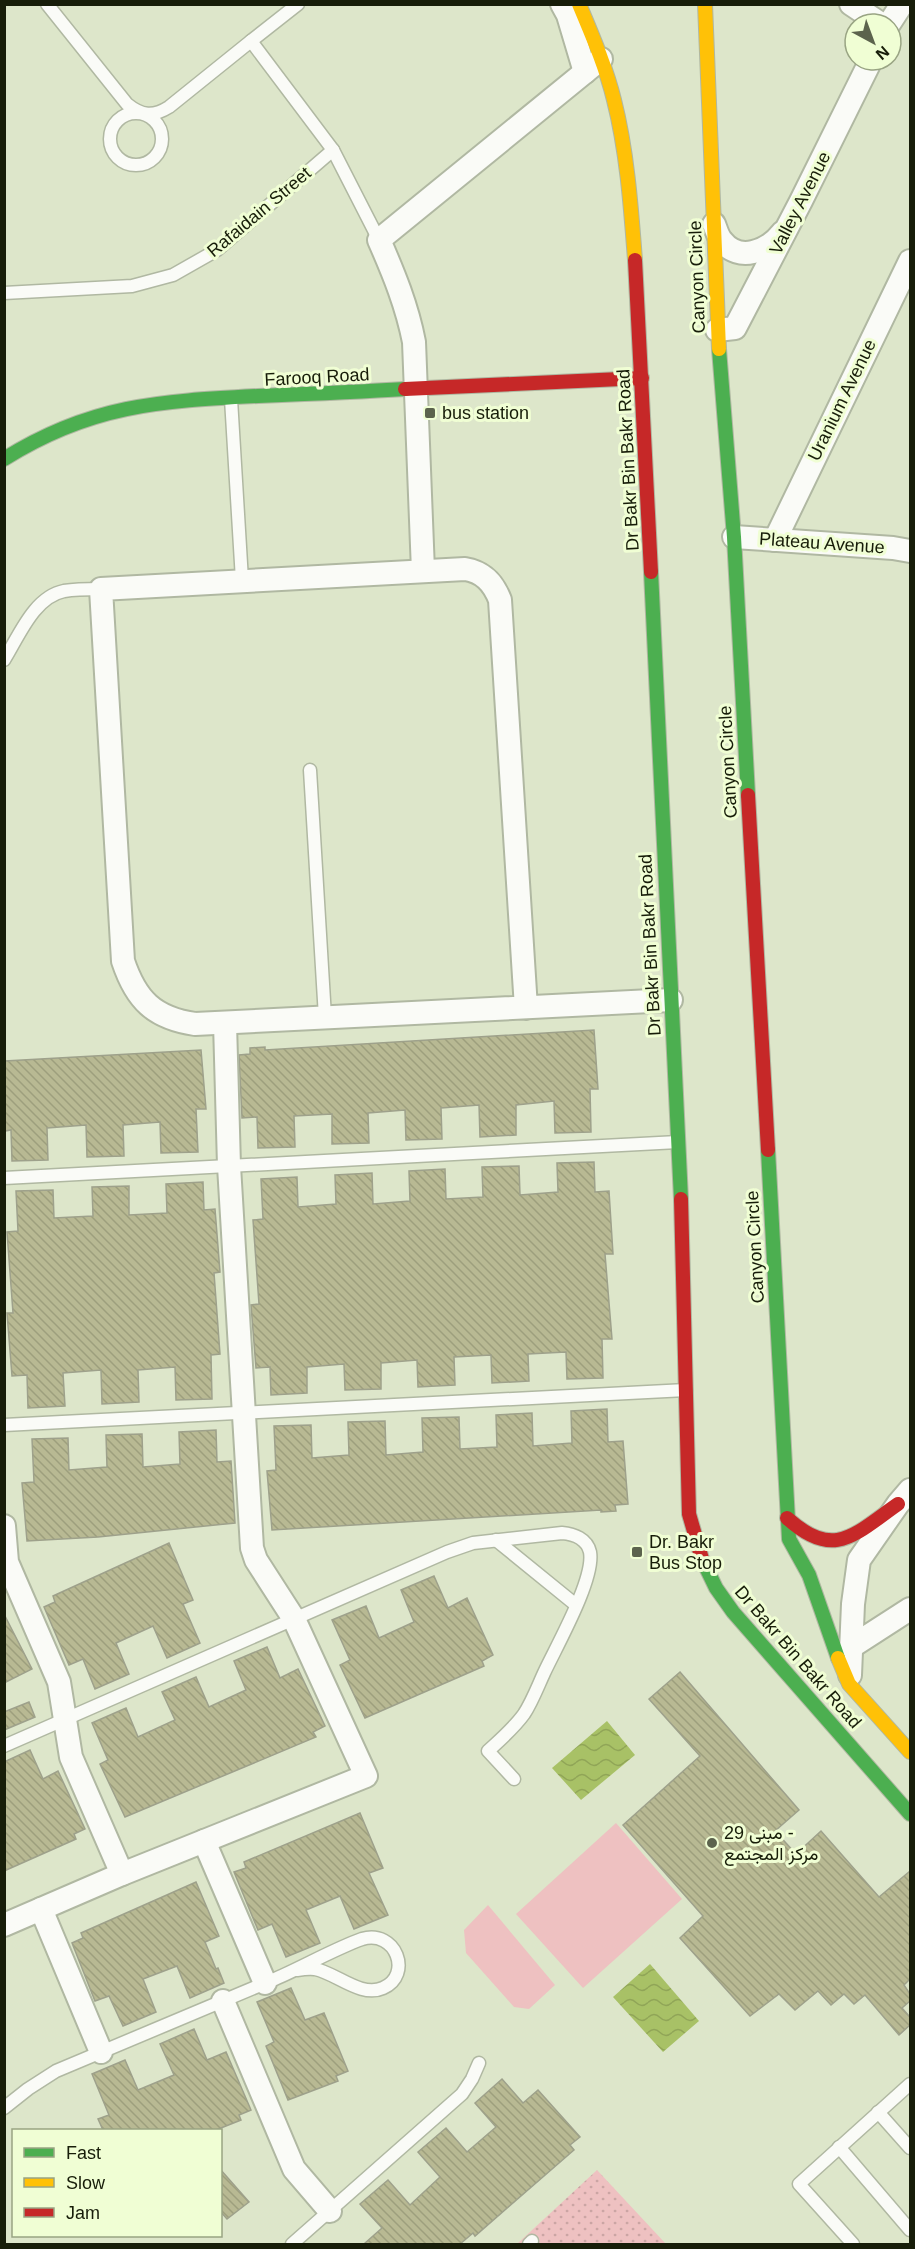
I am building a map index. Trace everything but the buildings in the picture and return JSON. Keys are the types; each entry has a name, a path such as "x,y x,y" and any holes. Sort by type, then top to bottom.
{"street":[{"path":"423,571 414,342 409,315 401,291 379,240 593,65 562,4"},
{"name":"Dr Bakr Bin Bakr Road","path":"579,4 593,65 614,100 633,232 679,1142 689,1514 698,1553 712,1584 733,1612 910,1814"},
{"name":"Canyon Circle","path":"705,4 717,330 734,537 789,1539 809,1566 828,1634 849,1684 910,1752"},
{"name":"Valley Avenue","path":"717,330 735,328 792,220 865,72"},
{"path":"713,220 722,242 737,252 753,254 777,240 792,220"},
{"name":"Uranium Avenue","path":"775,540 910,261"},
{"name":"Farooq Road","path":"4,459 56,430 92,415 134,406 182,400 642,378"},
{"name":"Plateau Avenue","path":"734,537 910,551"},
{"path":"526,1008 500,600 489,580 478,571 465,569 101,589 123,961 130,981 142,999 158,1013 174,1021 195,1024 526,1008 671,1000"},
{"path":"4,1925 122,1874 366,1776 294,1619 256,1560 252,1548 229,1166 225,1023"},
{"path":"830,1552 904,1497"},
{"path":"849,1684 853,1604 860,1560 904,1497"},
{"path":"788,1518 807,1535 825,1543 849,1537"},
{"path":"4,1526 7,1562 59,1682 71,1757 122,1874"},
{"path":"851,1647 910,1609"},
{"path":"204,1841 265,1983"},
{"path":"41,1909 101,2052"},
{"path":"223,2001 294,2169 330,2211"}],"lane":[{"path":"47,4 127,104 142,114 154,120 159,127 161,145 152,159 136,165 128,164 115,154 110,139 111,131 121,118 129,114 142,114 160,113 170,107 298,4"},
{"path":"251,41 333,150 379,240"},
{"name":"Rafaidain Street","path":"4,293 132,286 173,275 217,250 333,150"},
{"path":"231,399 242,580"},
{"path":"4,660 42,602 63,591 101,589"},
{"path":"310,770 326,1017"},
{"path":"4,1178 679,1142"},
{"path":"4,1425 687,1390"},
{"path":"4,1746 447,1552 472,1543 562,1533 572,1534 579,1538 590,1551 588,1572 576,1605 525,1713 488,1751 514,1779"},
{"path":"496,1540 576,1605"},
{"path":"4,2108 56,2071 297,1970 363,1939 376,1938 386,1941 394,1947 399,1964 393,1980 386,1987 376,1990 367,1990 317,1969 297,1970"},
{"path":"292,2244 462,2094 479,2063"},
{"path":"853,2244 799,2184 910,2084"},
{"path":"878,2112 910,2148"},
{"path":"839,2148 910,2230"}],"shaded area":[{"path":"616,1823 682,1899 583,1988 516,1914"},
{"path":"488,1905 555,1985 529,2009 514,2007 466,1953 464,1930"},
{"path":"597,2170 666,2244 517,2244"}],"water":[{"path":"607,1721 635,1755 581,1800 552,1768"},
{"path":"650,1964 699,2021 663,2052 613,1997"}],"traffic: fast":[{"path":"719,349 734,537 748,795"},
{"path":"4,459 66,427 126,409 189,400 405,389"},
{"path":"651,572 681,1199"},
{"path":"768,1150 789,1539 809,1575 838,1658"},
{"path":"702,1559 716,1588 733,1612 910,1814"}],"traffic: slow":[{"path":"579,4 603,63 618,119 628,179 635,260"},
{"path":"705,4 719,349"},
{"path":"838,1658 849,1684 910,1752"}],"traffic: jam":[{"path":"635,260 651,572"},
{"path":"405,389 642,378"},
{"path":"748,795 768,1150"},
{"path":"681,1199 689,1514 702,1559"},
{"path":"787,1518 804,1531 818,1538 831,1540 856,1533 898,1504"}],"place":[{"name":"bus station","path":"430,413"},
{"name":"Dr. Bakr Bus Stop","path":"637,1552"},
{"name":"مبنى 29 - مركز المجتمع","path":"712,1843"}]}
